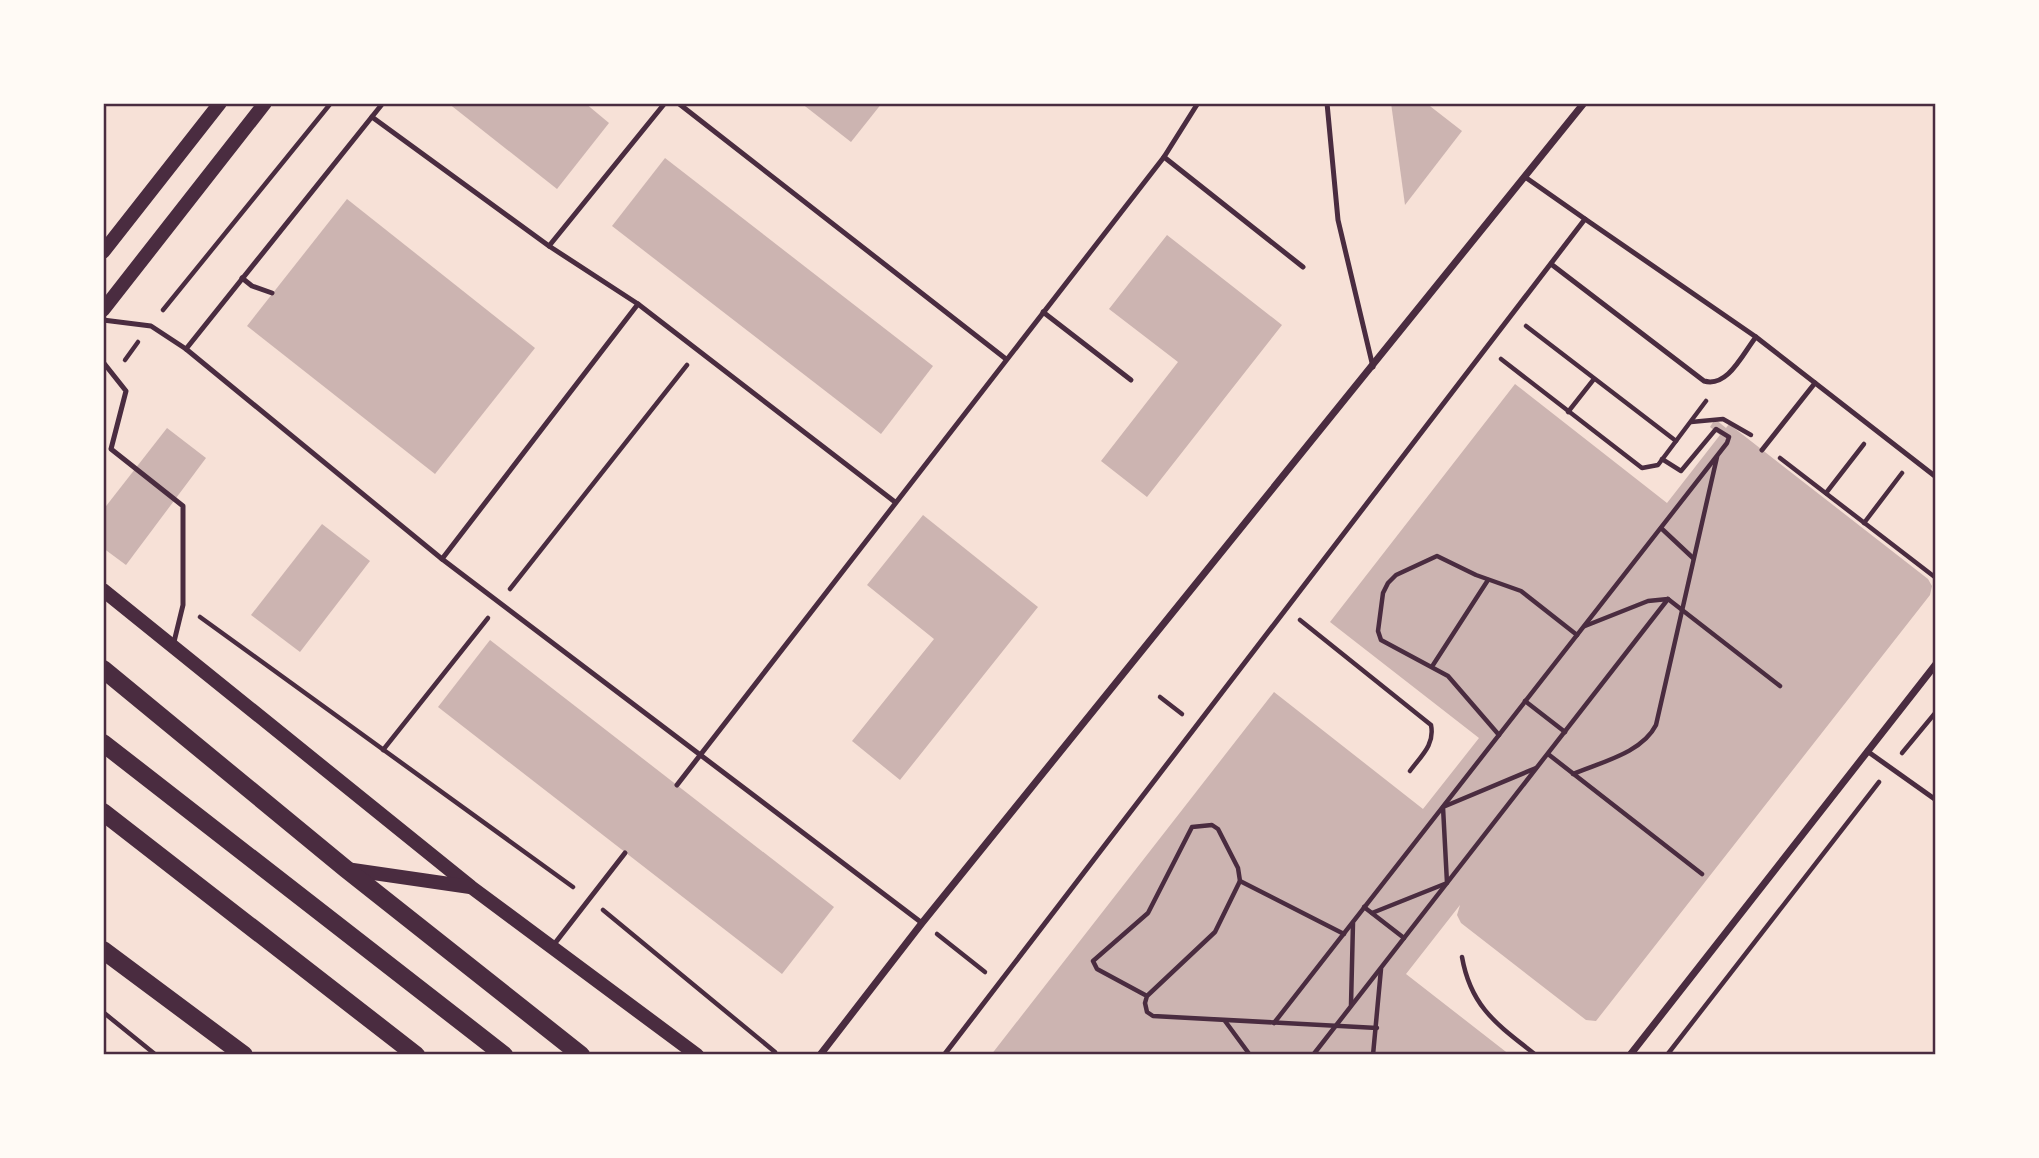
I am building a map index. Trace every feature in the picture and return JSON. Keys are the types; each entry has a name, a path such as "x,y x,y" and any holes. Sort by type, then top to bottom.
{"main road":[{"path":"103,252 220,103"},
{"path":"103,310 265,103"},
{"path":"103,590 172,649 471,887 697,1055"},
{"path":"103,669 346,869 581,1055"},
{"path":"103,743 504,1055"},
{"path":"103,812 416,1055"},
{"path":"346,869 471,887"},
{"path":"103,950 244,1055"}],"street":[{"path":"820,1055 922,923 1584,103"},
{"path":"1630,1055 1936,664"}],"lane":[{"path":"186,349 383,103"},
{"path":"549,246 664,103"},
{"path":"678,103 1006,359"},
{"path":"677,785 1164,157 1198,103"},
{"path":"1327,103 1338,220 1373,367"},
{"path":"372,117 549,246 638,304 895,502"},
{"path":"1164,157 1303,267"},
{"path":"1525,177 1756,337 1936,477"},
{"path":"944,1055 1585,219"},
{"path":"1551,264 1704,381 1713,383 1723,380 1756,337"},
{"path":"242,278 253,286 272,293"},
{"path":"442,559 638,304"},
{"path":"1043,312 1131,380"},
{"path":"103,320 151,326 186,349 442,559 922,923"},
{"path":"103,362 126,391 111,449 183,506 183,605 172,649"},
{"path":"1764,448 1815,383"},
{"path":"1867,751 1936,800"},
{"path":"552,947 625,853"}],"path":[{"path":"114,375 331,103"},
{"path":"1512,315 1676,442"},
{"path":"1487,348 1642,468 1652,468 1662,459 1723,380"},
{"path":"383,750 698,350"},
{"path":"1568,412 1594,379"},
{"path":"1690,422 1728,420 1936,578"},
{"path":"1274,1023 1729,439 1718,428 1684,470 1680,471 1662,459"},
{"path":"1826,494 1875,430"},
{"path":"1573,774 1637,746 1651,735 1656,725 1680,608 1718,455"},
{"path":"1864,523 1913,459"},
{"path":"1661,528 1693,558"},
{"path":"1499,735 1452,680 1433,665 1381,640 1380,619 1388,583 1396,575 1437,556 1488,580 1521,591 1577,635"},
{"path":"1433,665 1488,580"},
{"path":"1584,626 1648,601 1668,600 1780,686"},
{"path":"1312,1055 1668,600"},
{"path":"183,605 590,899 775,1052"},
{"path":"1319,635 1431,725 1433,735 1429,746 1410,771"},
{"path":"1160,697 1197,724"},
{"path":"1525,701 1565,732"},
{"path":"1667,1055 1936,712"},
{"path":"1548,754 1702,874"},
{"path":"1443,807 1537,768"},
{"path":"1443,807 1447,883"},
{"path":"1147,996 1097,969 1093,961 1148,913 1192,827 1216,826 1238,868 1240,881 1215,932 1147,996 1145,1008 1153,1016 1377,1028"},
{"path":"1240,881 1344,934"},
{"path":"1372,913 1447,883"},
{"path":"1364,907 1404,938"},
{"path":"1351,1006 1353,922"},
{"path":"922,923 999,983"},
{"path":"1462,957 1471,990 1481,1008 1536,1055"},
{"path":"1373,1055 1381,967"},
{"path":"103,1012 156,1055"},
{"path":"1224,1020 1250,1055"}],"building":[{"path":"448,103 585,103 609,123 557,189"},
{"path":"801,103 882,103 851,142"},
{"path":"1391,103 1426,103 1462,131 1405,205"},
{"path":"665,158 933,366 881,434 612,226"},
{"path":"347,199 535,348 435,474 247,326"},
{"path":"1167,235 1282,325 1147,497 1101,461 1178,362 1109,309"},
{"path":"1515,384 1667,503 1720,435 1710,427 1715,419 1726,428 1729,424 1928,579 1932,586 1930,595 1596,1021 1586,1020 1461,923 1457,915 1460,905 1406,974 1510,1055 991,1055 1274,692 1423,809 1479,738 1330,622"},
{"path":"167,428 206,458 126,565 103,548 103,510"},
{"path":"923,515 1038,607 900,780 852,741 934,639 867,585"},
{"path":"322,524 370,561 300,652 251,615"},
{"path":"490,640 834,907 782,974 438,707"}]}
